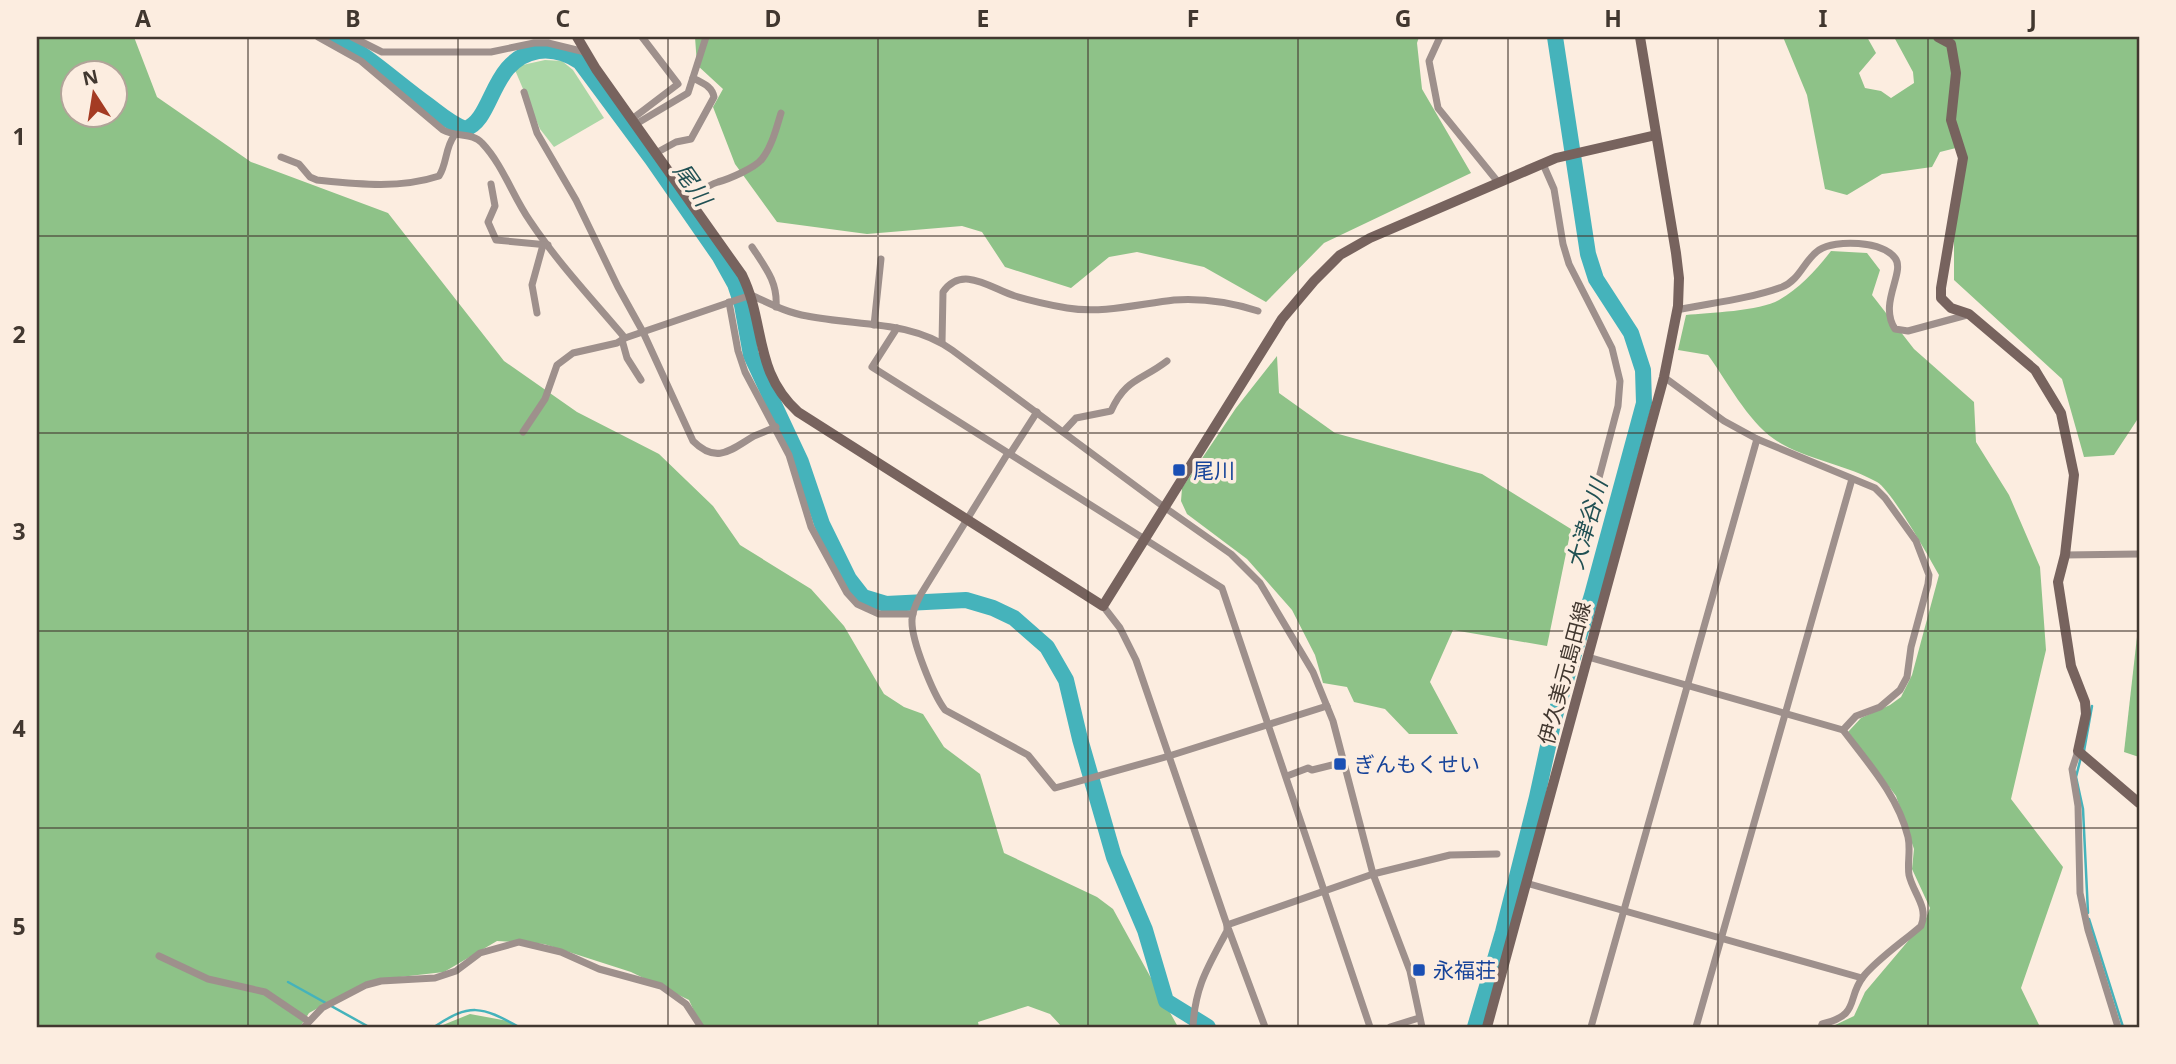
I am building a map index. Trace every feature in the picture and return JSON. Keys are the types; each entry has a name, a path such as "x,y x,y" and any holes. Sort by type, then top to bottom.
{"street":[{"path":"318,37 361,61 443,130 454,136 467,135 481,142 545,245 624,339 627,358 641,380"},
{"path":"352,37 382,52 491,52 534,43 548,43 585,52"},
{"path":"577,37 634,122 736,263 748,296 768,372 789,403 798,412 1103,606 1130,645 1265,1027"},
{"path":"634,122 678,84 642,37"},
{"path":"634,122 688,93 706,37"},
{"path":"1440,37 1429,61 1438,108 1498,182"},
{"name":"伊久美元島田線","path":"1487,1027 1664,377 1677,310 1678,265 1640,37"},
{"path":"1938,37 1951,44 1956,73 1951,120 1963,158 1941,298 1951,308 1969,314 2035,370 2061,413 2074,475 2065,555 2058,582 2071,666 2085,702 2086,714 2072,769 2078,806 2083,909 2118,1027"},
{"path":"656,153 676,142 691,139 714,97 708,86 693,78"},
{"path":"524,92 537,133 576,200 643,332 693,441 710,452 730,452 753,437 776,427"},
{"path":"689,199 718,182 726,181 735,173 755,167 772,143 781,113"},
{"path":"1103,606 1282,319 1340,255 1370,238 1556,158 1656,135"},
{"path":"281,157 299,164 310,177 317,180 374,185 415,182 439,176 454,136"},
{"path":"1543,164 1554,189 1569,264 1612,348 1620,381 1618,406 1586,527"},
{"path":"491,184 495,206 488,222 496,240 545,245"},
{"path":"1677,310 1791,284 1817,251 1828,246 1859,243 1875,245 1894,256 1898,264 1888,310 1889,320 1895,329 1908,331 1969,314"},
{"path":"537,313 532,285 545,245"},
{"path":"752,247 774,281 777,291 776,307"},
{"path":"874,325 881,259"},
{"path":"942,343 943,292 947,286 964,279 978,280 1012,295 1070,309 1105,309 1177,300 1201,300 1234,303 1258,311"},
{"path":"523,432 545,399 557,365 573,353 624,339 748,296 803,316 916,331 942,343 1231,554 1259,583 1313,672 1327,706 1373,874 1410,971 1422,1027"},
{"path":"730,301 741,361 789,455 811,527 851,598 857,604 878,614 913,612"},
{"path":"897,328 872,367 1222,588 1370,1027"},
{"path":"1063,432 1076,418 1111,411 1119,393 1135,379 1167,361"},
{"path":"1664,377 1724,421 1757,439 1875,488 1916,541 1929,575 1911,647 1908,677 1900,690 1880,707 1856,716 1843,730"},
{"path":"1037,412 921,594 913,612 911,622 925,669 945,710 1028,755 1055,788 1327,706"},
{"path":"1591,1027 1757,439"},
{"path":"1696,1027 1852,479"},
{"path":"2065,555 2139,554"},
{"path":"1588,657 1843,730 1898,807 1911,853 1910,877 1924,909 1921,926 1862,978 1852,1006 1844,1015 1835,1021 1822,1024 1821,1027"},
{"path":"2078,751 2139,803"},
{"path":"1287,776 1308,768 1312,770 1344,762"},
{"path":"1227,925 1373,874 1450,855 1497,854"},
{"path":"1527,883 1862,978"},
{"path":"1193,1027 1194,1008 1202,978 1227,931 1227,925"},
{"path":"159,956 208,979 265,992 306,1024 323,1008 366,985 381,981 435,978 456,971 480,953 519,942 561,952 599,970 662,986 687,1004 701,1027"},
{"path":"1390,1027 1419,1018"}],"green space":[{"path":"37,37 134,37 157,97 251,162 388,213 504,361 577,412 659,454 713,506 740,545 811,589 844,626 884,694 904,707 923,714 944,747 980,774 1004,853 1097,897 1113,909 1178,1027 1062,1027 1050,1014 1028,1006 978,1022 979,1027 701,1027 689,1000 631,972 544,944 497,941 444,972 400,977 351,990 309,1013 300,1027 37,1027"},
{"path":"695,37 1419,37 1417,43 1422,89 1471,173 1324,243 1266,302 1204,267 1137,252 1109,257 1071,288 1005,267 982,232 962,226 867,234 777,222 735,164 713,107 723,89 697,65"},
{"path":"1783,37 1867,37 1876,53 1859,73 1865,88 1881,91 1891,98 1914,83 1913,72 1894,37 2139,37 2139,417 2114,455 2084,457 2062,379 1954,280 1954,219 1960,147 1940,152 1932,167 1882,174 1847,195 1825,189 1807,95"},
{"path":"545,60 562,61 573,70 604,118 554,147 540,129 515,70 518,66"},
{"path":"1831,251 1867,253 1880,270 1872,295 1914,349 1974,402 1976,442 2009,495 2040,567 2046,650 2011,799 2063,867 2021,988 2040,1027 1831,1027 1854,1016 1865,992 1925,921 1930,908 1912,869 1914,849 1896,796 1848,732 1861,718 1901,697 1912,675 1939,575 1884,488 1865,476 1797,451 1774,439 1746,411 1708,355 1678,350 1686,315 1770,304 1794,290"},
{"path":"1277,356 1279,393 1335,433 1482,474 1571,529 1547,646 1453,630 1430,682 1458,734 1409,734 1385,709 1354,702 1347,687 1323,683 1315,655 1292,610 1247,559 1187,514 1181,501 1182,488 1236,408"},
{"path":"2139,619 2139,757 2124,752"},
{"path":"470,1014 508,1021 517,1027 438,1027"}],"waterway":[{"name":"尾川","path":"334,37 465,129 482,114 501,77 510,65 522,56 538,51 554,51 580,62 652,159 720,257 735,284 742,305 751,355 801,462 822,524 849,579 863,597 886,604 966,600 1014,618 1047,647 1066,680 1114,857 1145,930 1166,1001 1208,1027"},
{"name":"大津谷川","path":"1475,1027 1503,932 1554,719 1592,595 1644,403 1643,370 1631,333 1596,279 1588,254 1555,37"},
{"path":"2084,751 2092,706"},
{"path":"2081,757 2076,777 2083,809 2088,913"},
{"path":"2089,919 2123,1027"},
{"path":"288,982 369,1027"},
{"path":"434,1027 457,1014 476,1010 485,1011 519,1027"}],"place":[{"name":"尾川","path":"1179,470"},
{"name":"ぎんもくせい","path":"1340,764"},
{"name":"永福荘","path":"1419,970"}]}
